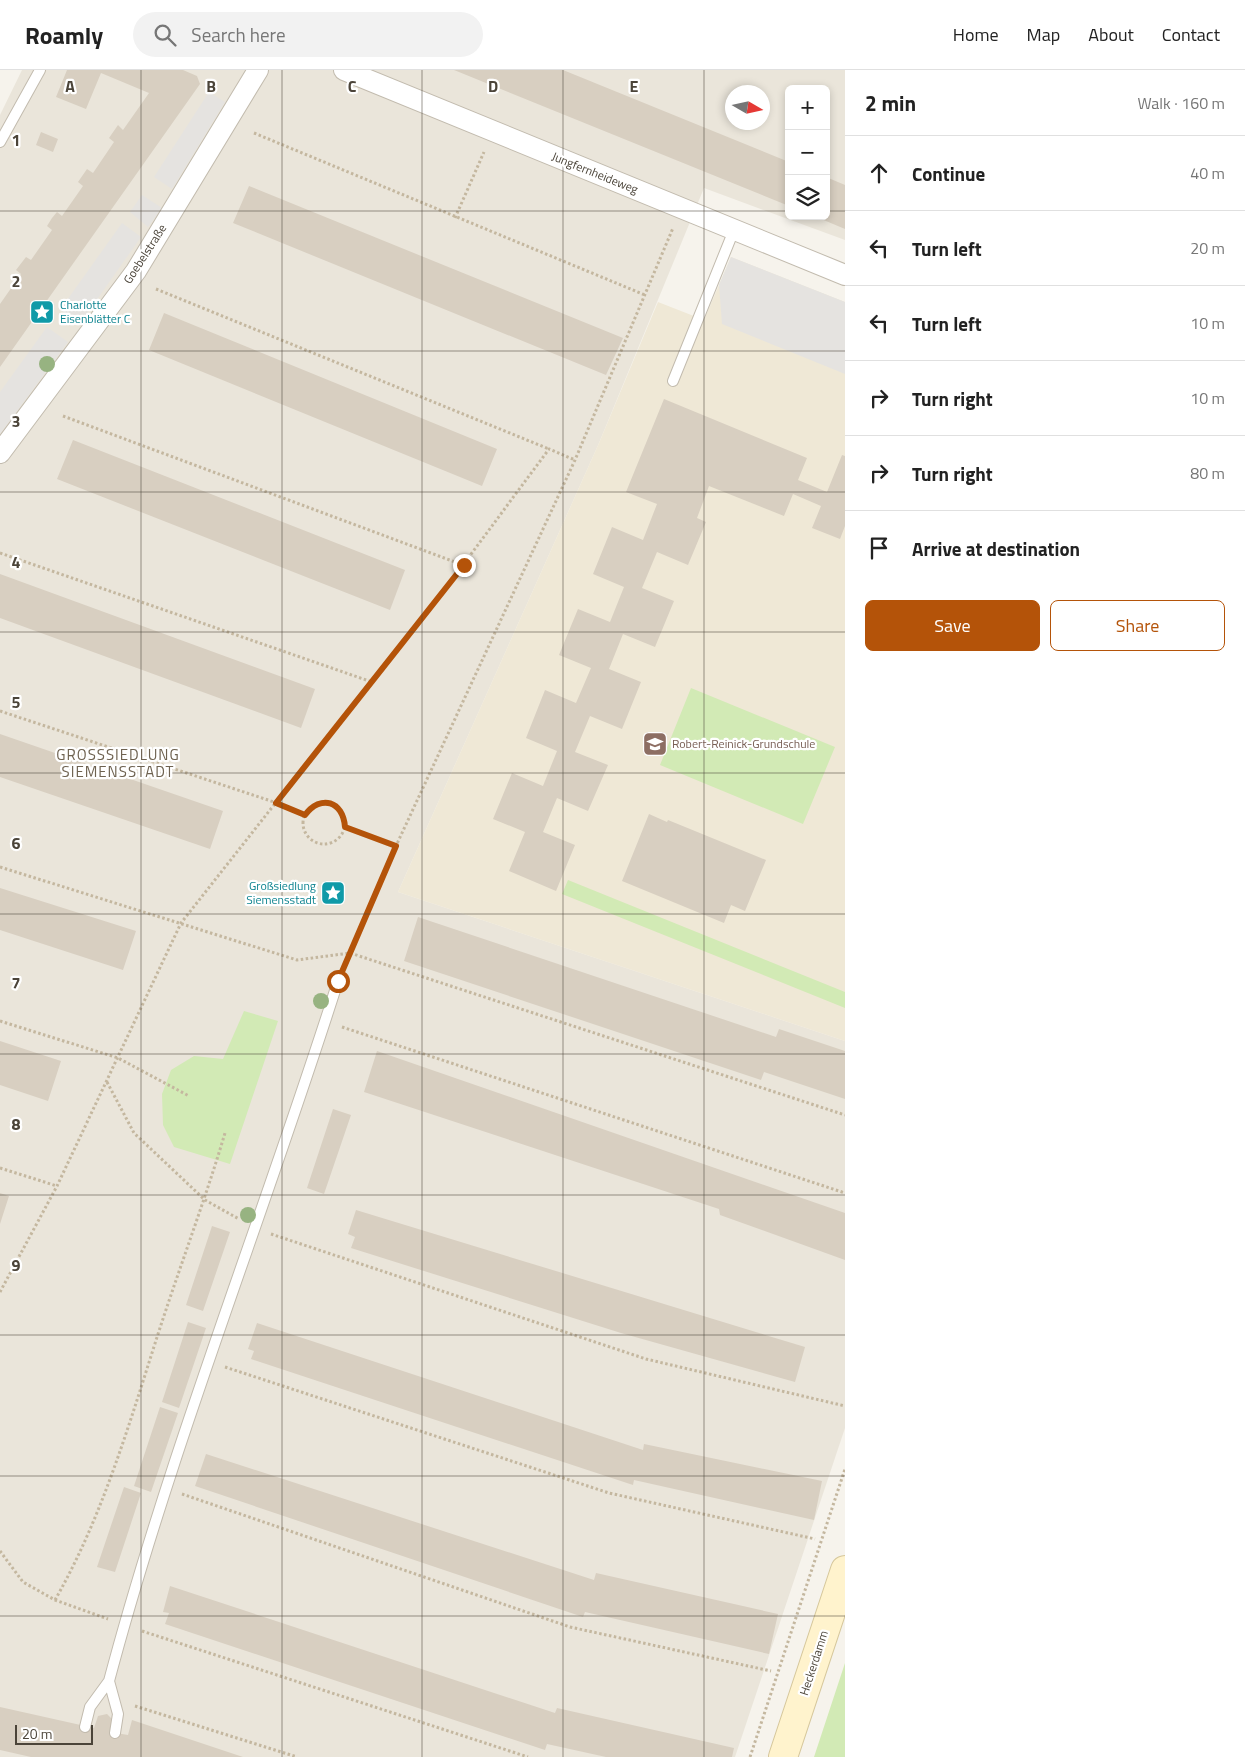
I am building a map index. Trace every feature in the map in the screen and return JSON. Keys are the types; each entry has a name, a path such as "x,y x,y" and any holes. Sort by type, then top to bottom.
{"street":[{"name":"Goebelstraße","path":"0,453 136,270 258,70"},
{"name":"Jungfernheideweg","path":"344,70 845,275"},
{"name":"Heckerdamm","path":"783,1757 845,1570"}],"lane":[{"path":"0,142 40,70"},
{"path":"673,381 734,230"},
{"path":"85,1726 90,1707 109,1681 124,1625 208,1362 338,981"},
{"path":"109,1681 116,1700 118,1714 115,1733"}],"path":[{"path":"254,133 455,218 646,295"},
{"path":"455,218 485,149"},
{"path":"338,981 396,846 575,460 673,227"},
{"path":"156,289 575,460"},
{"path":"63,416 464,565"},
{"path":"0,1292 57,1186 181,923 464,565 549,450"},
{"path":"0,553 372,682"},
{"path":"0,710 276,803 305,815"},
{"path":"320,802 330,803 339,808 344,816 345,827 340,837 330,844 318,844 308,837 304,827 305,815 311,807 320,802"},
{"path":"345,827 396,846"},
{"path":"0,867 297,960 350,953 845,1115"},
{"path":"0,1021 118,1058 189,1096"},
{"path":"325,1022 845,1193"},
{"path":"106,1082 134,1133 205,1200 255,1228 646,1359 845,1406"},
{"path":"55,1600 76,1562 123,1446 152,1352 205,1200 225,1133"},
{"path":"0,1168 57,1186"},
{"path":"208,1362 609,1493 814,1539"},
{"path":"750,1757 845,1469"},
{"path":"167,1489 570,1627 771,1671"},
{"path":"0,1551 23,1582 55,1600 124,1625 528,1757"},
{"path":"116,1700 297,1757"}],"shaded area":[{"path":"22,70 845,70 845,240 791,220 830,220 830,85 785,85 785,218 704,188 599,443 398,892 845,1041 845,1428 735,1757 0,1757 0,115"},
{"path":"209,92 225,102 172,189 154,177"},
{"path":"142,195 162,208 148,227 130,212"},
{"path":"122,223 141,237 79,325 60,310"},
{"name":"Robert-Reinick-Grundschule","path":"731,257 845,302 845,1041 398,892 599,443 658,302 704,320"},
{"path":"731,257 845,302 845,374 722,324 719,285"},
{"path":"47,327 68,342 0,434 0,392"}],"green space":[{"path":"691,688 835,747 803,824 660,765"},
{"path":"568,880 845,992 845,1008 562,894"},
{"path":"244,1011 278,1021 230,1164 174,1147 163,1125 162,1094 171,1070 194,1056 223,1059"},
{"path":"845,1663 845,1757 814,1757"}],"building":[{"path":"67,70 183,70 197,76 200,84 0,367 0,304 21,274 16,270 26,257 31,260 52,230 47,226 52,218 57,212 62,216 83,186 78,182 87,169 93,173 114,142 109,138 118,125 123,130 149,93 101,73 86,109 56,97"},
{"path":"454,70 563,70 785,160 785,204"},
{"path":"41,132 58,139 53,152 36,145"},
{"path":"830,179 845,185 845,229 824,220 830,220"},
{"path":"249,186 623,338 606,375 233,223"},
{"path":"164,313 497,449 482,486 149,350"},
{"path":"664,399 807,458 798,480 827,492 842,455 845,456 845,526 840,539 812,528 821,506 793,494 784,516 709,486 697,518 706,522 688,565 657,552 642,588 674,601 655,647 623,634 609,669 641,682 622,729 590,716 575,752 608,765 588,811 557,798 543,832 575,845 556,891 509,871 525,832 493,819 512,773 543,786 557,751 526,738 545,690 576,703 591,668 559,655 578,609 610,622 624,587 593,574 612,527 643,540 657,504 626,492"},
{"path":"73,440 405,570 390,610 57,479"},
{"path":"0,574 315,689 301,728 0,618"},
{"path":"0,734 223,811 210,849 0,777"},
{"path":"649,814 766,860 745,911 731,905 724,923 622,881"},
{"path":"0,888 136,931 123,970 0,930"},
{"path":"418,917 776,1037 779,1029 845,1051 845,1099 764,1072 761,1080 404,961"},
{"path":"0,1041 61,1061 48,1101 0,1085"},
{"path":"377,1051 845,1213 845,1260 720,1215 719,1209 364,1092"},
{"path":"333,1109 351,1115 324,1194 307,1188"},
{"path":"0,1193 9,1196 0,1224"},
{"path":"356,1210 805,1347 795,1382 621,1333 351,1248 355,1237 348,1234"},
{"path":"212,1226 230,1232 203,1311 186,1305"},
{"path":"188,1322 206,1328 179,1408 162,1402"},
{"path":"257,1323 643,1450 644,1444 822,1481 814,1520 634,1480 633,1485 251,1359 254,1351 248,1349"},
{"path":"160,1407 178,1413 151,1492 134,1486"},
{"path":"206,1454 594,1580 596,1573 778,1614 769,1654 585,1612 583,1617 195,1486"},
{"path":"124,1487 141,1493 115,1572 97,1567"},
{"path":"170,1586 555,1713 557,1708 734,1748 732,1757 606,1757 547,1744 545,1750 165,1624 169,1613 163,1612"},
{"path":"0,1707 94,1728 98,1716 107,1714 112,1719 110,1732 128,1735 132,1720 243,1757 31,1757 0,1750"}],"place":[{"name":"Charlotte Eisenblätter C","path":"42,312"},
{"name":"Robert-Reinick-Grundschule","path":"655,744"},
{"name":"Großsiedlung Siemensstadt","path":"333,893"}],"district":[{"name":"GROSSSIEDLUNG SIEMENSSTADT","path":"118,764"}],"route":[{"path":"338,981 396,846 345,827 344,816 339,808 330,803 320,802 311,807 305,815 276,803 464,565"}]}
